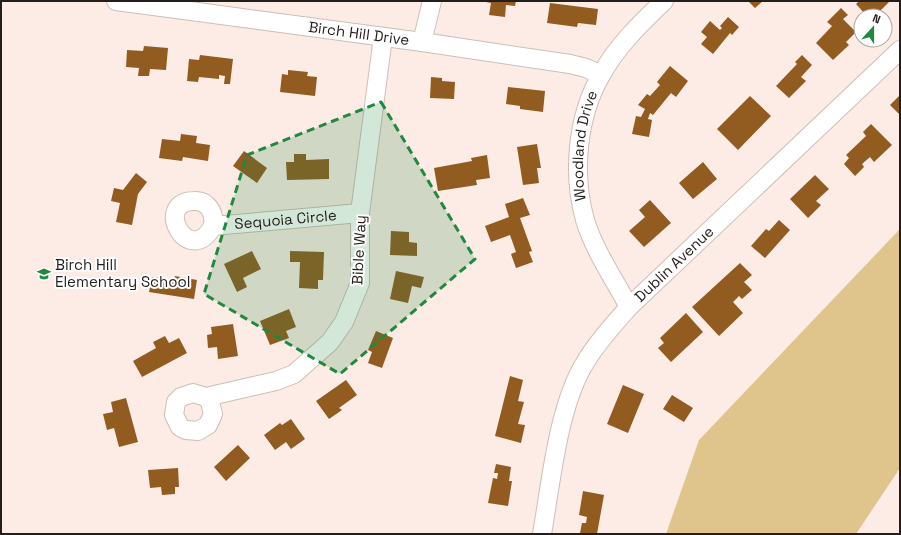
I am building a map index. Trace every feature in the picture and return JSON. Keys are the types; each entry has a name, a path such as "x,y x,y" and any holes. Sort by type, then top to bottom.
{"street":[{"name":"Birch Hill Drive","path":"116,1 422,42 570,64 586,68 601,75"},
{"path":"422,42 432,1"},
{"name":"Woodland Drive","path":"629,307 596,246 585,220 578,177 580,140 584,119 601,75 616,51 664,1"},
{"name":"Bible Way","path":"206,397 276,381 294,374 330,342 344,322 360,283 360,213 383,37"},
{"name":"Dublin Avenue","path":"542,534 561,431 574,385 585,362 596,345 629,307 900,50"},
{"name":"Sequoia Circle","path":"213,226 360,213"}],"highlighted area":[{"path":"381,102 475,259 340,374 204,294 247,155"}],"shaded area":[{"path":"900,229 900,468 856,534 666,534 699,440"}],"building":[{"path":"481,1 516,1 515,6 506,5 505,17 489,15 491,3"},
{"path":"748,1 763,1 755,8"},
{"path":"859,1 890,1 883,8 860,8 856,4"},
{"path":"550,3 598,9 596,25 578,23 577,27 547,23"},
{"path":"841,8 848,15 843,19 853,29 853,35 846,42 849,45 833,60 816,43 832,26 827,22"},
{"path":"728,17 739,27 732,35 730,33 713,54 701,44 707,37 701,32 710,21 720,30 722,28 720,26"},
{"path":"144,46 168,48 166,70 150,69 149,76 138,76 139,68 126,67 127,50 143,51"},
{"path":"200,55 233,59 230,84 224,84 225,76 219,75 219,79 199,77 198,82 187,81 189,59 199,60"},
{"path":"802,55 812,65 801,77 806,81 789,98 776,86 797,64 795,62"},
{"path":"670,66 688,81 676,97 671,93 653,115 650,113 648,119 652,120 649,137 632,134 636,116 641,117 645,109 638,105 647,94 650,96 660,85 657,82"},
{"path":"288,70 308,72 307,76 317,77 315,96 280,92 282,74 288,75"},
{"path":"431,77 442,78 442,81 455,82 454,99 430,98"},
{"path":"508,87 545,91 543,112 520,109 520,106 506,104"},
{"path":"900,95 900,115 890,105"},
{"path":"750,96 771,116 738,150 717,129"},
{"path":"871,124 892,145 874,162 870,157 862,164 864,167 855,176 844,164 849,158 846,155 866,136 863,132"},
{"path":"181,134 197,136 196,143 210,145 208,161 183,157 182,161 159,158 162,139 180,141"},
{"path":"537,144 541,168 537,168 539,183 523,185 517,147"},
{"path":"244,151 267,168 257,183 233,166"},
{"path":"294,154 306,154 306,160 329,159 329,179 287,180 286,162 294,162"},
{"path":"487,155 490,178 476,180 477,185 438,191 434,168 472,161 471,158"},
{"path":"703,162 717,179 693,199 679,183"},
{"path":"136,173 147,182 138,194 132,225 116,222 120,203 111,201 114,188 123,190"},
{"path":"815,175 829,189 816,201 821,205 808,218 790,199"},
{"path":"523,198 530,215 520,218 532,251 529,252 533,262 516,268 511,254 516,252 510,235 491,242 485,226 509,217 505,204"},
{"path":"650,200 671,223 644,247 629,231 645,217 639,210"},
{"path":"779,220 790,230 765,258 751,246 766,229 769,231"},
{"path":"391,231 409,232 409,242 417,243 417,256 390,255"},
{"path":"252,251 261,269 243,278 247,287 237,292 224,264"},
{"path":"290,251 324,252 323,280 318,280 318,289 299,288 300,262 290,262"},
{"path":"740,263 752,275 744,282 752,290 742,299 739,296 733,302 743,313 719,336 692,307"},
{"path":"396,271 424,277 421,288 412,286 408,303 390,299"},
{"path":"175,276 197,280 194,299 149,292 152,277 174,280"},
{"path":"289,309 296,327 286,331 289,338 270,345 260,321"},
{"path":"686,313 703,332 671,362 658,348 664,343 660,338"},
{"path":"233,324 238,356 218,359 217,347 208,348 207,335 212,334 211,327"},
{"path":"376,331 393,338 382,368 368,363 372,352 368,350"},
{"path":"165,336 169,343 179,338 187,353 142,377 133,361 156,348 153,342"},
{"path":"510,376 523,380 518,401 524,402 518,424 525,425 521,443 495,436"},
{"path":"346,380 357,395 339,408 342,410 329,419 316,401"},
{"path":"623,385 644,394 628,433 607,424"},
{"path":"672,395 693,408 684,422 663,409"},
{"path":"126,398 138,442 119,447 114,428 107,430 103,414 113,412 111,402"},
{"path":"291,419 305,439 291,449 286,442 275,450 264,435 280,423 282,425"},
{"path":"238,445 250,458 226,481 214,467"},
{"path":"496,464 511,467 509,481 512,481 508,506 488,503 493,478 497,479 498,473 494,473"},
{"path":"178,468 179,487 175,487 175,494 162,495 161,487 150,488 148,470"},
{"path":"583,491 604,495 597,534 580,533 582,523 586,523 587,517 579,515"}],"place":[{"name":"Birch Hill Elementary School","path":"44,274"}]}
